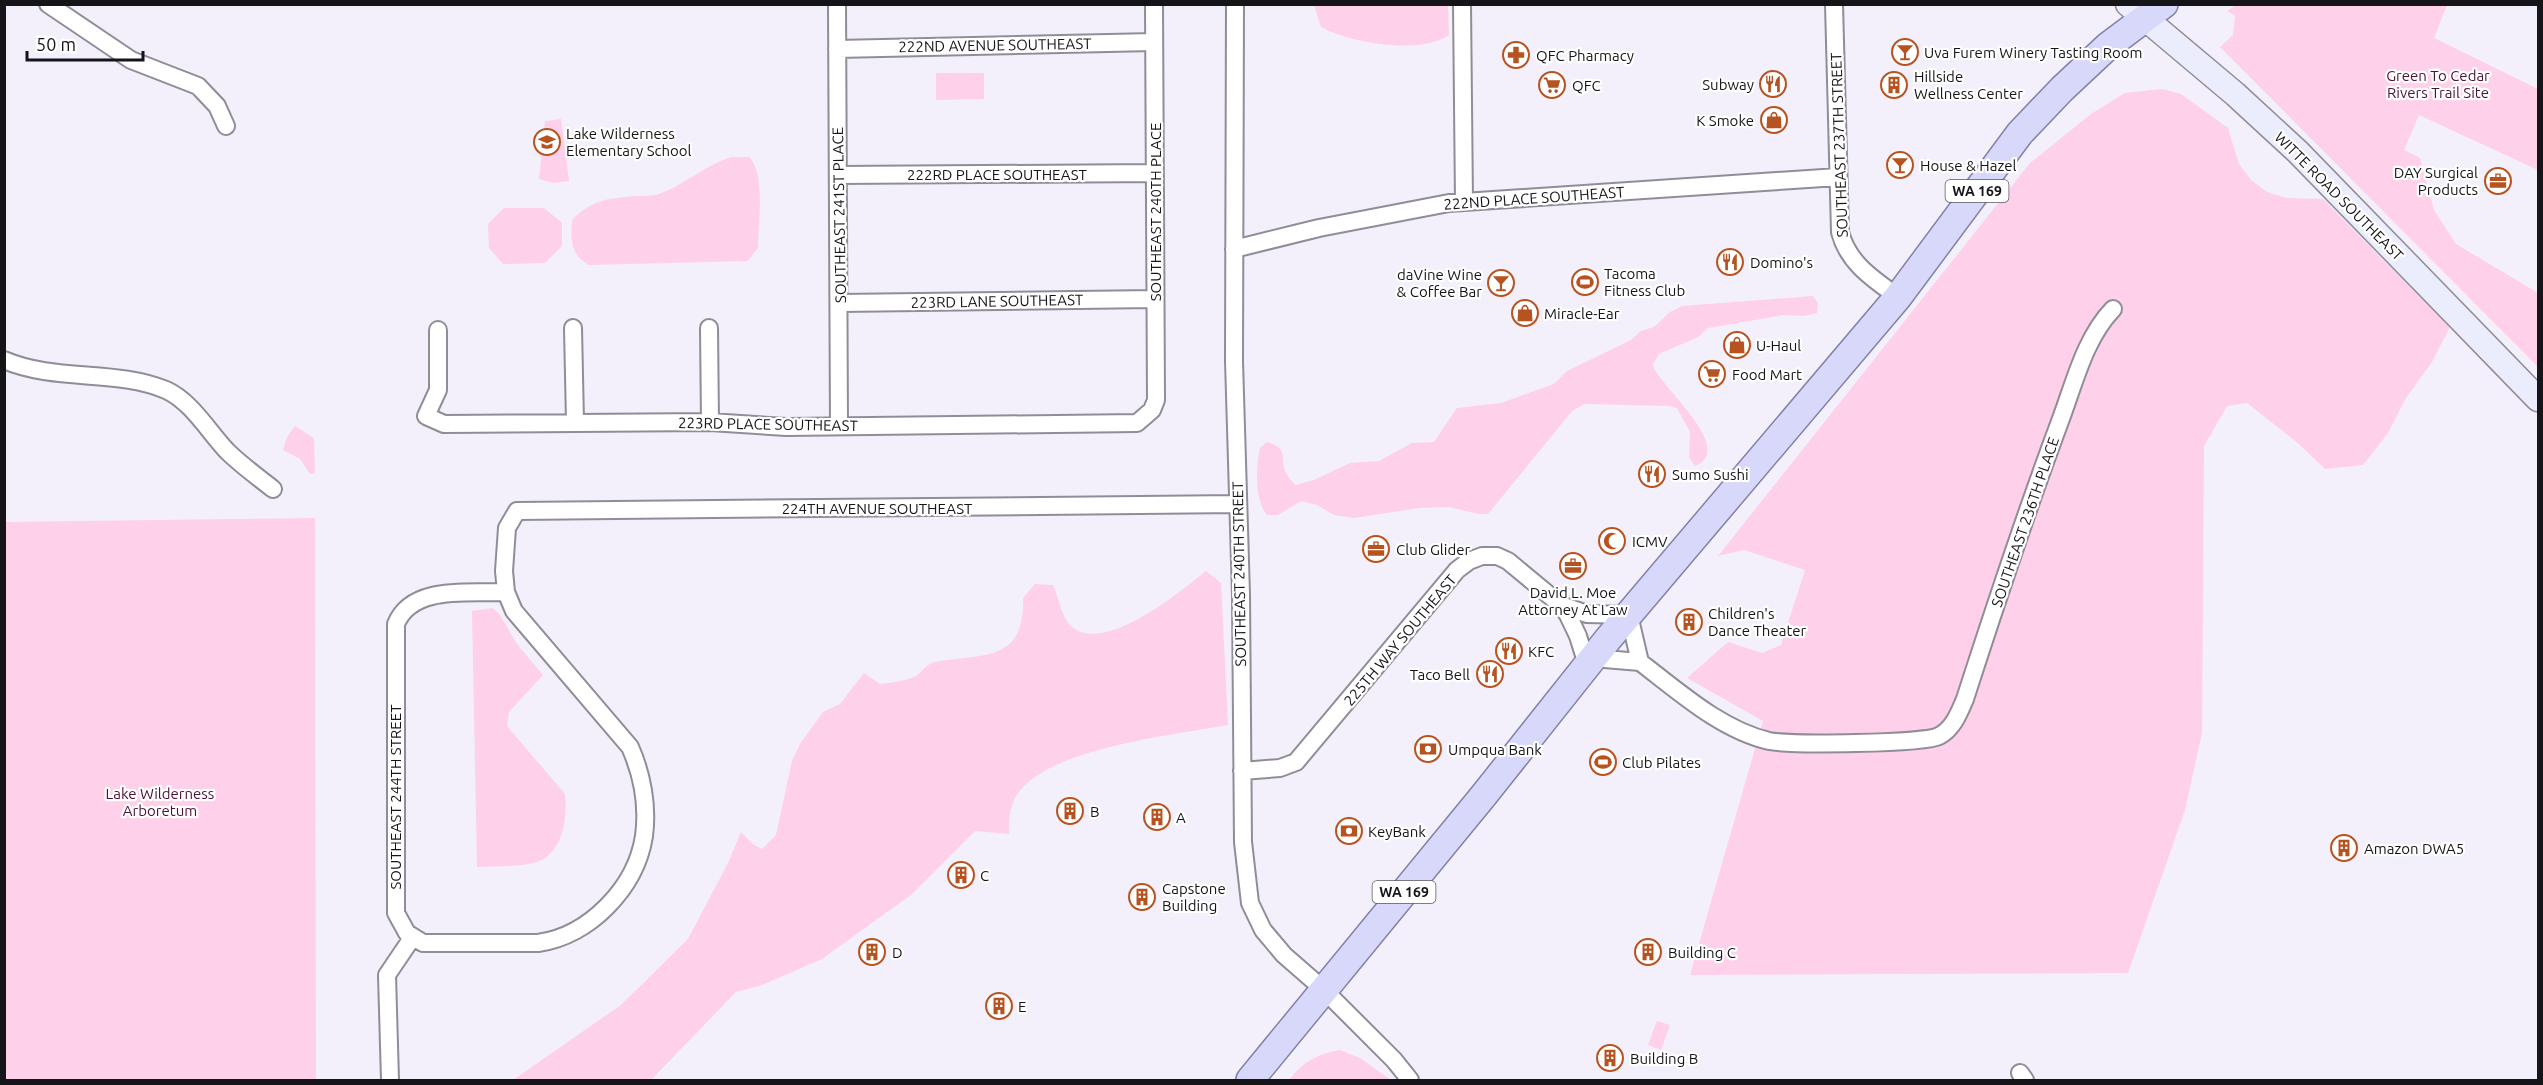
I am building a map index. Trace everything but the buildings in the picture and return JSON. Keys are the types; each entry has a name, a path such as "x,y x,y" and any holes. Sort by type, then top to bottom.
{"main road":[{"name":"WA 169","path":"1250,1080 1590,662 1898,297 2020,133 2146,9"}],"street":[{"path":"48,4 131,60 198,86 217,106 226,126"},
{"name":"SOUTHEAST 241ST PLACE","path":"837,4 839,426"},
{"name":"SOUTHEAST 240TH PLACE","path":"1146,417 1156,400 1154,4"},
{"name":"SOUTHEAST 240TH STREET","path":"1235,4 1234,249 1243,842 1250,903 1273,943 1323,989 1394,1060 1410,1080"},
{"path":"1462,4 1464,202"},
{"name":"SOUTHEAST 237TH STREET","path":"1834,4 1839,232 1843,245 1860,268 1898,297"},
{"name":"WITTE ROAD SOUTHEAST","path":"2146,9 2298,152 2538,399"},
{"name":"222ND AVENUE SOUTHEAST","path":"837,49 1154,42"},
{"name":"222RD PLACE SOUTHEAST","path":"838,175 1155,173"},
{"name":"222ND PLACE SOUTHEAST","path":"1234,249 1319,228 1464,202 1838,177"},
{"name":"223RD LANE SOUTHEAST","path":"840,303 1155,299"},
{"name":"SOUTHEAST 236TH PLACE","path":"1640,662 1717,718 1770,741 1913,742 1941,735 1958,715 1965,699 2016,539 2086,352 2102,321 2113,309"},
{"path":"573,328 575,422"},
{"path":"709,328 710,422"},
{"name":"223RD PLACE SOUTHEAST","path":"438,330 438,390 426,416 444,424 710,422 786,427 1129,425 1146,417"},
{"path":"4,360 36,371 146,384 167,391 181,399 229,453 273,489"},
{"name":"224TH AVENUE SOUTHEAST","path":"506,592 507,528 517,511 1238,504"},
{"name":"225TH WAY SOUTHEAST","path":"1242,771 1280,768 1296,762 1457,570 1469,561 1482,556 1503,558 1561,605"},
{"path":"390,1080 387,975 412,938 431,945 553,941 586,925 612,901 633,869 644,839 644,801 637,762 630,747 522,623 506,592"},
{"name":"SOUTHEAST 244TH STREET","path":"412,938 402,927 396,913 396,624 405,607 418,599 506,592"},
{"path":"1561,605 1587,615 1629,615 1640,662 1590,662 1561,605"}],"green space":[{"path":"1314,5 1448,5 1449,35 1437,41 1404,45 1349,38 1321,27"},
{"name":"Green To Cedar Rivers Trail Site","path":"2236,5 2447,5 2434,38 2538,89 2538,170 2419,115 2404,150 2420,158 2434,210 2456,244 2538,293 2538,367 2220,47 2233,35 2235,16 2227,11"},
{"path":"936,73 984,73 984,99 936,100"},
{"path":"2162,89 2181,94 2228,128 2239,164 2251,180 2267,192 2286,198 2323,199 2450,327 2432,362 2406,398 2388,433 2363,465 2325,469 2299,444 2247,403 2227,406 2204,446 2202,733 2185,810 2128,973 1690,975 1763,721 1687,678 1728,642 1762,653 1781,645 1805,570 1744,550 1718,556 2030,163 2091,114 2125,93"},
{"path":"561,119 569,181 554,183 539,179 545,121"},
{"path":"731,157 749,157 758,175 760,200 758,248 748,261 589,265 578,256 572,241 572,220 587,208 610,199 659,194"},
{"path":"504,208 544,208 562,223 562,246 545,263 503,264 489,248 488,224"},
{"path":"1813,296 1818,303 1817,313 1804,316 1784,315 1708,328 1698,337 1659,354 1653,364 1657,373 1701,430 1707,445 1706,457 1695,466 1689,457 1690,432 1677,408 1585,404 1572,411 1488,514 1449,507 1419,508 1354,518 1334,515 1317,505 1301,501 1278,515 1267,515 1263,508 1258,492 1258,464 1260,448 1267,442 1281,451 1286,473 1295,485 1314,480 1350,463 1379,461 1412,443 1434,442 1457,408 1501,403 1554,384 1567,371 1631,340 1641,331 1654,327 1670,312 1682,306"},
{"path":"295,426 314,438 315,473 310,474 300,459 283,450 287,437"},
{"name":"Lake Wilderness Arboretum","path":"315,518 316,1080 5,1080 5,522"},
{"path":"1206,571 1221,583 1228,725 1112,746 1052,767 1030,781 1015,798 1010,815 1009,834 975,831 912,894 822,959 762,985 736,992 651,1080 513,1080 621,1005 688,939 728,863 741,832 754,845 762,849 776,835 792,761 800,744 823,712 840,704 864,673 880,684 894,682 916,676 934,662 997,651 1008,645 1017,635 1022,619 1023,598 1035,584 1053,585 1069,624 1083,633 1100,633 1119,628 1140,618 1160,606"},
{"path":"493,608 500,615 517,644 543,675 509,712 507,726 565,794 566,804 561,836 551,853 543,859 519,865 477,867 472,611"},
{"path":"1657,1021 1670,1025 1661,1050 1648,1045"},
{"path":"1340,1050 1360,1058 1391,1080 1289,1080 1312,1059"}],"place":[{"name":"Uva Furem Winery Tasting Room","path":"1905,52"},
{"name":"QFC Pharmacy","path":"1516,55"},
{"name":"Subway","path":"1773,84"},
{"name":"QFC","path":"1552,85"},
{"name":"Hillside Wellness Center","path":"1894,85"},
{"name":"K Smoke","path":"1774,120"},
{"name":"Lake Wilderness Elementary School","path":"547,142"},
{"name":"House & Hazel","path":"1900,165"},
{"name":"DAY Surgical Products","path":"2498,181"},
{"name":"Domino's","path":"1730,262"},
{"name":"Tacoma Fitness Club","path":"1585,282"},
{"name":"daVine Wine & Coffee Bar","path":"1501,283"},
{"name":"Miracle-Ear","path":"1525,313"},
{"name":"U-Haul","path":"1737,345"},
{"name":"Food Mart","path":"1712,374"},
{"name":"Sumo Sushi","path":"1652,474"},
{"name":"ICMV","path":"1612,541"},
{"name":"Club Glider","path":"1376,549"},
{"name":"David L. Moe Attorney At Law","path":"1573,566"},
{"name":"Children's Dance Theater","path":"1689,622"},
{"name":"KFC","path":"1509,651"},
{"name":"Taco Bell","path":"1490,674"},
{"name":"Umpqua Bank","path":"1428,749"},
{"name":"Club Pilates","path":"1603,762"},
{"name":"B","path":"1070,811"},
{"name":"A","path":"1157,817"},
{"name":"KeyBank","path":"1349,831"},
{"name":"Amazon DWA5","path":"2344,848"},
{"name":"C","path":"961,875"},
{"name":"Capstone Building","path":"1142,897"},
{"name":"D","path":"872,952"},
{"name":"Building C","path":"1648,952"},
{"name":"E","path":"999,1006"},
{"name":"Building B","path":"1610,1058"}]}
